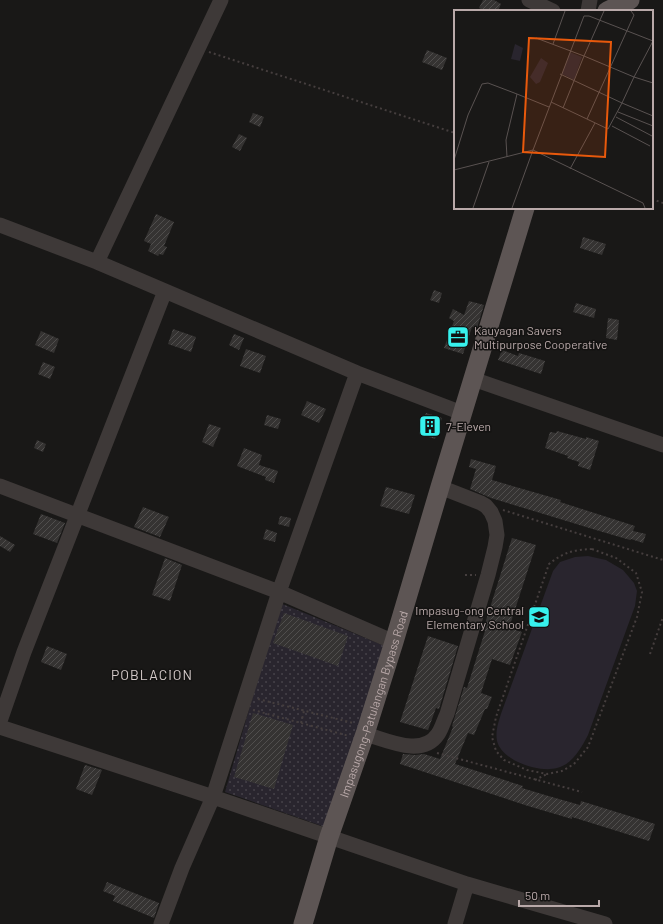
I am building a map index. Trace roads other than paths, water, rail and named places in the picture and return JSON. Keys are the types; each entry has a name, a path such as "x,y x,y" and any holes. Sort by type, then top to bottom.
{"main road":[{"path":"609,10 630,0"},
{"name":"Impasugong-Patulangan Bypass Road","path":"303,924 394,642 525,209"}],"street":[{"path":"97,262 222,0"},
{"path":"529,0 551,10"},
{"path":"588,10 590,0"},
{"path":"0,225 97,262 357,373 462,414"},
{"path":"0,721 24,652 165,291"},
{"path":"161,924 182,868 213,797 279,592 357,373"},
{"path":"473,379 663,445"},
{"path":"0,486 279,592 394,642"},
{"path":"365,734 412,747 422,746 430,742 438,734 447,714 490,568 497,534 495,521 491,512 486,506 481,502 440,487"},
{"path":"0,727 213,797 467,884 605,924"},
{"path":"455,924 467,884"}],"place":[{"name":"Kauyagan Savers Multipurpose Cooperative","path":"458,337"},
{"name":"7-Eleven","path":"430,426"},
{"name":"Impasug-ong Central Elementary School","path":"539,617"}],"district":[{"name":"POBLACION","path":"152,674"}]}
